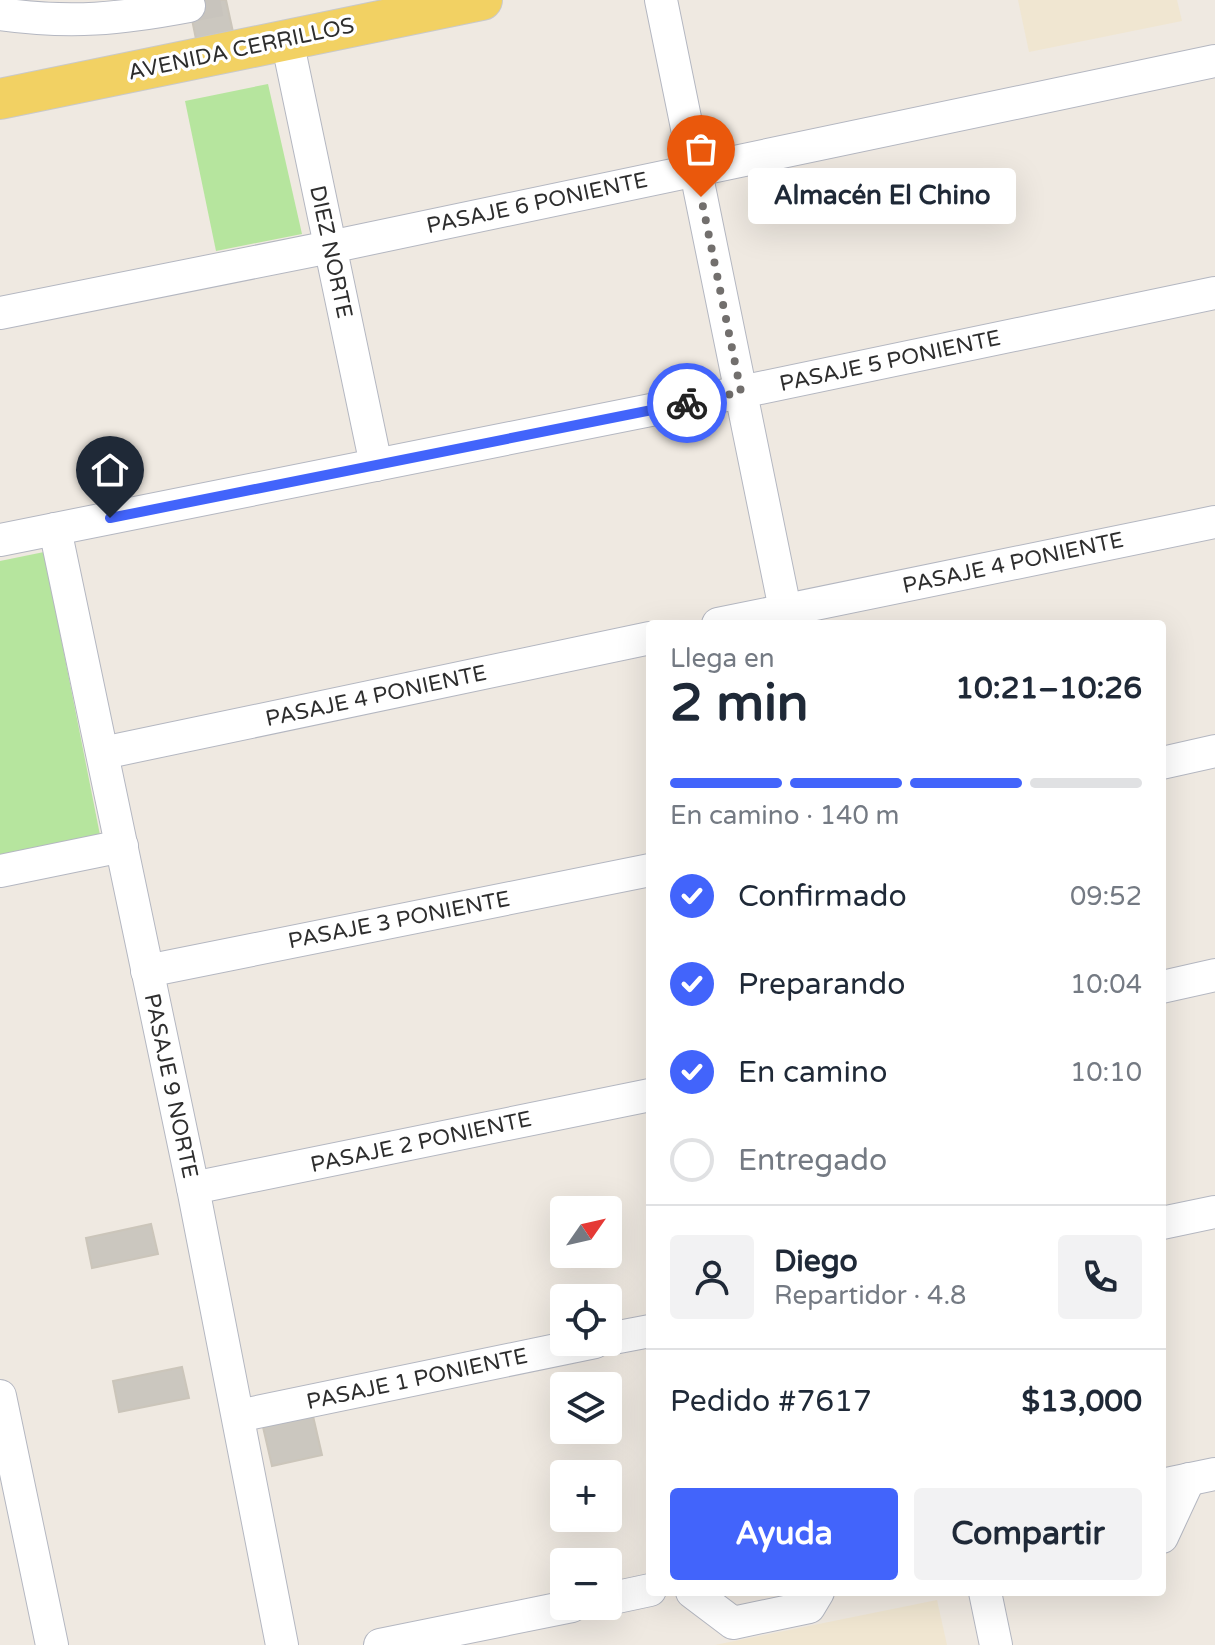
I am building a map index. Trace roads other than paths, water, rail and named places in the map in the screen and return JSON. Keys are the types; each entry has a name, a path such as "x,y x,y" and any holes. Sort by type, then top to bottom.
{"main road":[{"name":"AVENIDA CERRILLOS","path":"0,99 482,0"}],"street":[{"path":"661,0 786,617"},
{"path":"0,14 32,19 108,20 189,6"},
{"name":"DIEZ NORTE","path":"287,40 376,465"},
{"name":"PASAJE 6 PONIENTE","path":"0,313 1215,61"},
{"name":"PASAJE 5 PONIENTE","path":"0,540 741,392 1215,293"},
{"name":"PASAJE 4 PONIENTE","path":"757,620 786,617 1215,522"},
{"name":"PASAJE 9 NORTE","path":"55,529 193,1188 282,1645"},
{"name":"PASAJE 4 PONIENTE","path":"103,753 646,639"},
{"path":"1166,762 1215,751"},
{"path":"0,871 122,846"},
{"name":"PASAJE 3 PONIENTE","path":"147,971 646,871"},
{"path":"1166,986 1215,975"},
{"name":"PASAJE 2 PONIENTE","path":"193,1188 646,1096"},
{"path":"1166,1222 1215,1212"},
{"path":"622,1336 646,1332"},
{"name":"PASAJE 1 PONIENTE","path":"238,1416 550,1351"},
{"path":"0,1396 52,1645"},
{"path":"1166,1529 1189,1480"},
{"path":"622,1596 646,1591"},
{"path":"697,1596 733,1623 809,1607 816,1596"},
{"path":"986,1596 996,1645"},
{"path":"380,1645 419,1641 550,1611"}],"tunnel":[{"path":"189,6 222,0"}],"place":[{"name":"Almacén El Chino","path":"701,197"}]}
